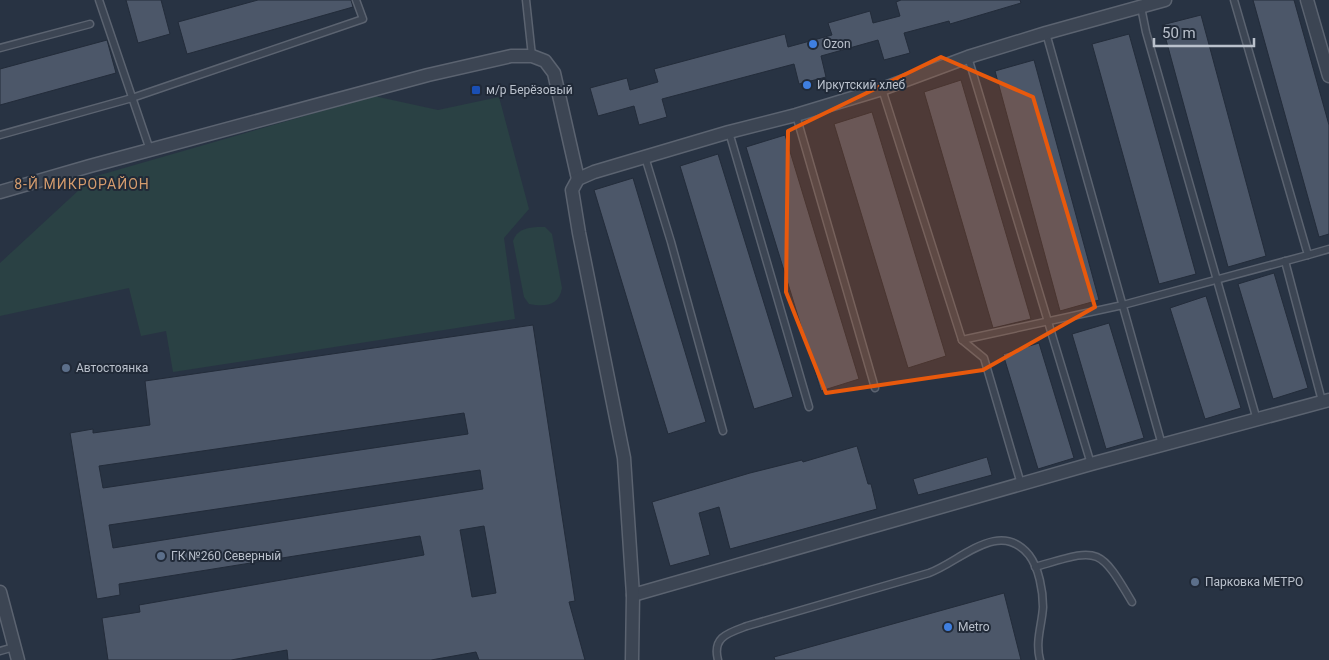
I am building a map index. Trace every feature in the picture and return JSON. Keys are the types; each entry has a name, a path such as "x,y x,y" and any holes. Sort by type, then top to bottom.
{"street":[{"path":"632,660 634,594 624,458 579,233 572,190 578,179 594,172 730,132 796,115 882,88 968,57 1046,33 1165,0"},
{"path":"1307,0 1329,76"},
{"path":"0,192 428,75 511,56 532,56 545,61 554,73 578,179"},
{"path":"634,594 1091,464 1326,400"},
{"path":"0,592 18,660"}],"lane":[{"path":"99,0 150,150"},
{"path":"0,136 132,98 364,19 356,0"},
{"path":"526,0 532,56"},
{"path":"1234,0 1308,254"},
{"path":"1141,7 1257,420"},
{"path":"0,48 90,24"},
{"path":"1046,33 1162,445"},
{"path":"968,57 1091,464"},
{"path":"882,88 962,340 984,358 1021,484"},
{"path":"796,115 875,388"},
{"path":"730,132 809,407"},
{"path":"645,157 671,242 723,430"},
{"path":"962,340 1123,305 1329,249"},
{"path":"1285,261 1326,400"},
{"path":"718,660 716,647 718,642 728,633 930,573 940,569 971,549 1000,541 1013,542 1026,552 1036,567 1043,604 1038,643 1040,660"},
{"path":"1036,567 1077,556 1088,554 1096,556 1106,562 1114,572 1132,602"},
{"path":"0,651 14,647"}],"highlighted area":[{"path":"941,57 1033,97 1095,307 983,370 826,393 786,292 788,131"}],"green space":[{"path":"374,96 438,110 499,97 529,209 504,238 515,319 173,372 166,331 141,336 129,288 0,316 0,263 93,177"},
{"path":"545,227 552,234 562,288 558,299 546,305 529,304 524,297 513,241 522,230"}],"building":[{"path":"126,0 161,0 170,34 138,43"},
{"path":"258,0 351,0 353,7 187,54 178,22"},
{"path":"901,0 1020,0 1021,3 950,24 949,21 904,33 910,53 884,60 878,40 821,56 826,77 799,84 794,64 662,99 667,117 639,125 634,106 598,116 590,88 627,78 630,90 658,82 654,69 785,34 788,47 832,35 828,23 870,11 873,23 900,16 896,2"},
{"path":"1253,0 1294,0 1329,125 1329,234 1319,237"},
{"path":"1201,15 1266,256 1228,267 1162,25"},
{"path":"1129,34 1196,274 1159,284 1092,44"},
{"path":"107,40 116,73 0,105 0,69"},
{"path":"1034,60 1099,300 1060,311 995,71"},
{"path":"961,80 1031,319 993,328 924,92"},
{"path":"872,112 946,356 908,368 834,124"},
{"path":"785,135 859,379 821,391 746,147"},
{"path":"718,154 793,397 754,409 680,166"},
{"path":"633,178 706,422 668,434 594,190"},
{"path":"1274,273 1308,388 1273,399 1238,284"},
{"path":"1206,296 1241,408 1205,419 1170,308"},
{"path":"1109,323 1144,438 1106,449 1072,334"},
{"path":"533,325 575,601 569,602 585,660 479,660 476,652 431,660 288,660 287,650 231,660 108,660 102,618 140,612 139,605 424,555 420,536 119,584 120,595 97,599 70,433 93,429 93,433 150,425 145,381","holes":["464,413 468,434 103,488 99,466","480,470 483,489 113,548 109,525","484,526 496,593 472,597 460,530"]},
{"path":"1039,343 1074,458 1038,469 1003,354"},
{"path":"857,446 868,484 871,484 877,509 730,549 719,507 699,513 710,555 670,566 652,502 750,473 802,460 803,462"},
{"path":"987,457 992,475 918,495 913,479"},
{"name":"Metro","path":"1004,593 1021,660 775,660 774,657"}],"place":[{"name":"Ozon","path":"813,44"},
{"name":"Иркутский хлеб","path":"807,85"},
{"name":"м/р Берёзовый","path":"476,90"},
{"name":"Автостоянка","path":"66,368"},
{"name":"ГК №260 Северный","path":"161,556"},
{"name":"Парковка МЕТРО","path":"1195,582"},
{"name":"Metro","path":"948,627"}],"district":[{"name":"8-Й МИКРОРАЙОН","path":"82,184"}]}
